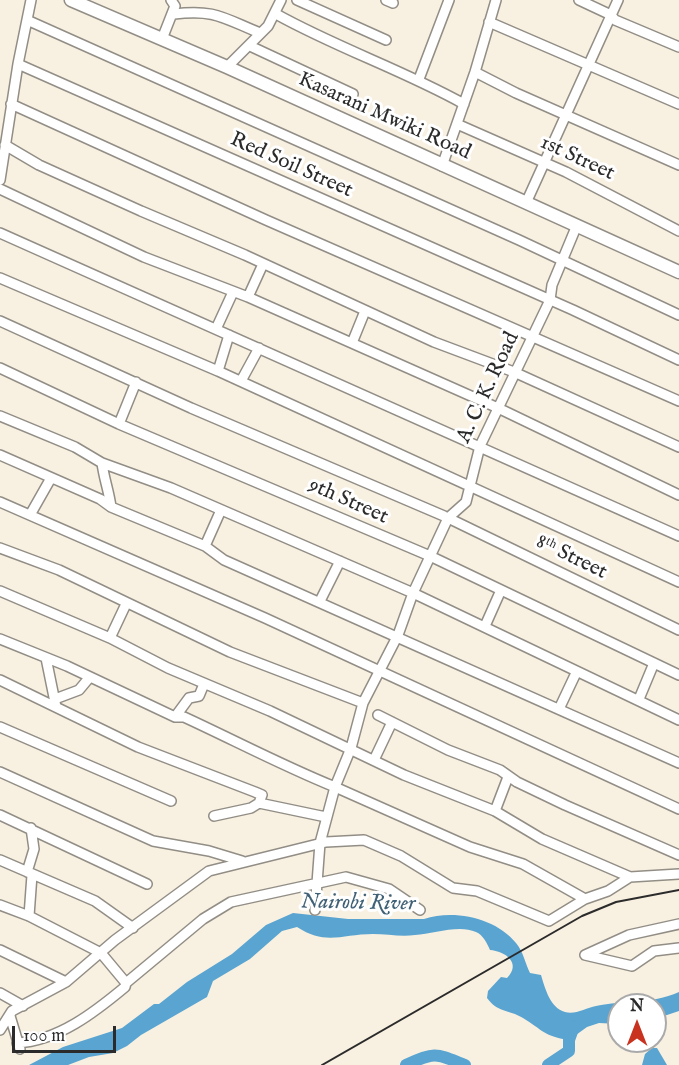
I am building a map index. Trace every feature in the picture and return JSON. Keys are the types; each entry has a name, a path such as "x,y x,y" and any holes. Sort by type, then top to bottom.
{"main road":[{"name":"Kasarani Mwiki Road","path":"71,0 227,67 679,272"}],"street":[{"path":"0,180 11,104 31,0"},
{"path":"162,39 174,15 175,6 171,0"},
{"path":"227,67 250,46 276,14 281,0"},
{"path":"297,0 386,40"},
{"path":"419,79 449,0"},
{"path":"579,0 611,15 615,20 679,47"},
{"path":"526,203 618,0"},
{"path":"442,166 475,72 489,22 492,1"},
{"path":"174,15 197,12 217,14 260,33"},
{"path":"276,14 333,44 419,79 464,104"},
{"path":"27,20 679,315"},
{"path":"489,22 679,104"},
{"path":"250,46 353,94"},
{"name":"Red Soil Street","path":"18,64 550,300 679,360"},
{"path":"475,72 566,116 679,165"},
{"path":"11,104 679,401"},
{"name":"1st Street","path":"457,124 502,143 544,165 566,172 679,231"},
{"path":"5,145 83,186 263,264 434,342 514,372 679,447"},
{"path":"0,189 144,257 248,297 498,408 679,495"},
{"name":"A. C. K. Road","path":"315,910 320,843 335,787 351,748 363,703 398,635 413,593 448,518 463,507 480,446 550,300 552,285 577,225"},
{"path":"0,233 679,536"},
{"path":"248,297 263,264"},
{"path":"0,278 241,381 679,582"},
{"path":"216,329 233,292"},
{"path":"352,343 365,311"},
{"name":"8ᵗʰ Street","path":"0,321 191,408 448,518 679,630"},
{"path":"218,371 229,335"},
{"path":"241,381 259,348"},
{"name":"9th Street","path":"0,368 119,424 430,556 679,675"},
{"path":"119,424 136,382"},
{"path":"0,416 75,447 102,463 171,488 413,593 485,626 576,673 639,699 679,720"},
{"path":"0,455 100,499 111,507 205,546 224,560 677,760"},
{"path":"102,463 104,482 109,488 111,507"},
{"path":"30,514 51,478"},
{"path":"0,502 380,671 679,809"},
{"path":"205,546 221,510"},
{"path":"0,548 59,570 230,652 363,703"},
{"path":"320,602 340,561"},
{"path":"485,626 501,590"},
{"path":"0,591 110,638 204,684 351,748 404,776 495,811 542,839 630,877 679,874"},
{"path":"110,638 126,604"},
{"path":"0,639 175,717 184,717 273,758 289,768 470,847 523,864 585,899"},
{"path":"46,658 55,703"},
{"path":"639,699 654,663"},
{"path":"560,709 576,673"},
{"path":"55,703 79,690 89,678"},
{"path":"0,681 55,703 138,747 262,795 259,803 251,808 214,816"},
{"path":"175,717 189,698 199,696 204,684"},
{"path":"378,715 448,750 500,770 508,777 679,855"},
{"path":"374,760 392,722"},
{"path":"0,728 171,801"},
{"path":"0,772 153,841 209,851 242,861"},
{"path":"495,811 508,777"},
{"path":"259,803 326,818"},
{"path":"0,815 147,884"},
{"path":"28,916 29,874 34,849 30,828"},
{"path":"9,1014 66,982 101,952 209,871 320,843 364,840 401,856 453,888 477,891 549,921 585,899 608,891 630,877"},
{"path":"0,860 95,901 133,928"},
{"path":"9,1014 19,1046 39,1040 76,1022 102,1006 203,919 231,902 346,877 375,883 389,889 420,910"},
{"path":"0,904 101,952 126,983"},
{"path":"679,924 629,935 585,955 632,966 654,951 679,948"},
{"path":"0,950 66,982"},
{"path":"0,993 23,1006"},
{"path":"0,1030 8,1022 9,1014"}],"water":[{"path":"293,913 348,919 424,919 448,915 474,918 508,934 522,953 530,973 541,975 549,997 560,1010 573,1013 607,1004 607,1023 599,1023 587,1027 569,1040 554,1037 518,1015 499,1009 487,998 488,991 501,977 507,978 513,967 512,963 506,955 490,950 483,937 476,932 454,929 410,936 362,934 326,938 307,933 297,927 282,931 250,959 213,981 207,997 141,1035 127,1046 113,1053 89,1057 68,1065 29,1065 63,1047 122,1028 154,1004 159,1004 187,982 232,954 266,925"},
{"path":"679,992 679,1011 667,1015 667,996"},
{"path":"660,1053 667,1065 642,1065 645,1054"}],"waterway":[{"path":"548,1065 569,1051 569,1040 574,1026"},
{"path":"406,1065 430,1056 442,1056 465,1065"}],"railway":[{"path":"322,1065 582,916 616,902 679,890"}],"water label":[{"name":"Nairobi River","path":"358,904"}]}
